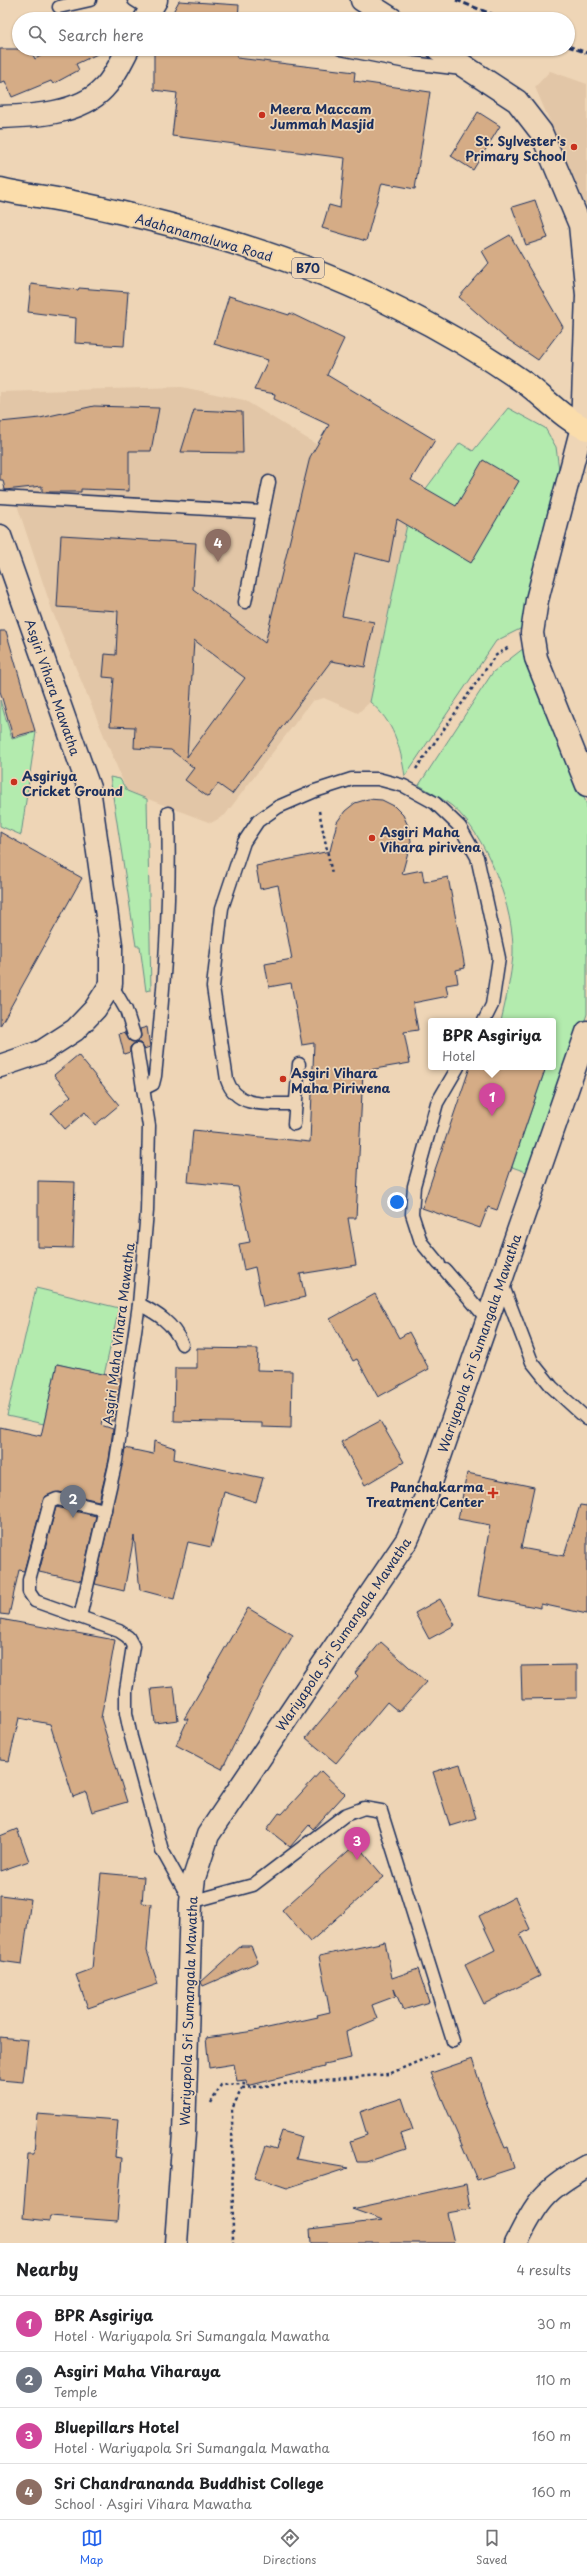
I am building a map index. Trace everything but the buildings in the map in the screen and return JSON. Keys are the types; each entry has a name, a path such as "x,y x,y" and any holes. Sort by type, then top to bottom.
{"main road":[{"name":"Adahanamaluwa Road","path":"0,189 72,202 145,219 228,241 335,278 401,309 460,344 524,383 585,428"}],"street":[{"path":"362,0 381,12"},
{"path":"0,117 52,111 76,105 93,98 109,82 124,56"},
{"path":"449,56 517,101 541,132 580,225 587,295 585,428 537,600 532,633 536,658 587,785"},
{"name":"Asgiri Vihara Mawatha","path":"0,536 89,788 111,945 111,984"},
{"path":"0,1066 41,1052 75,1030 96,1009 111,984"},
{"name":"Wariyapola Sri Sumangala Mawatha","path":"176,2243 184,2133 190,1902 194,1878 208,1835 407,1540 426,1497 587,1032"},
{"path":"516,2243 534,2207 558,2182 587,2166"}],"lane":[{"path":"59,6 90,0"},
{"path":"378,56 435,67 469,69"},
{"path":"245,602 269,482"},
{"path":"0,497 263,512"},
{"path":"296,1104 245,1102 233,1093 227,1080 213,987 222,908 244,842 263,818 278,807 315,791 352,779 378,779 404,786 434,804 460,827 477,857 499,958 492,1005 486,1018"},
{"path":"143,1090 150,1087 155,1076 162,1010 168,908 168,813"},
{"path":"111,984 126,1010 134,1035"},
{"name":"Asgiri Maha Vihara Mawatha","path":"80,1617 116,1461 139,1304 147,1211 149,1126 137,1050"},
{"path":"294,1124 299,1064"},
{"path":"456,1070 437,1104 414,1186 412,1214 421,1242 487,1319"},
{"path":"501,1280 532,1362 552,1387 587,1419"},
{"path":"139,1304 158,1314 176,1330 182,1344"},
{"path":"105,1510 57,1499 50,1502 29,1580 29,1592 35,1601 119,1631 128,1637 133,1646 126,1690 126,1713 131,1737 162,1850 190,1902 253,1885 345,1815 364,1808 381,1811 453,2041"}],"path":[{"path":"404,786 495,656 532,633"},
{"path":"315,791 332,874"},
{"path":"241,2088 389,2074 445,2050 453,2041"},
{"path":"184,2133 197,2128 220,2085 244,2084 232,2109 233,2243"}],"shaded area":[{"name":"St. Sylvester's Primary School","path":"550,71 587,84 587,208 535,87"},
{"path":"182,387 244,400 402,497 410,510 370,702 358,713 324,698 312,701 225,815 211,823 127,791 53,613 0,454 0,392"}],"green space":[{"path":"508,408 545,428 556,447 560,477 526,626 496,641 405,776 395,735 385,718 370,702 410,510 460,443 473,451"},
{"path":"524,648 587,805 587,1014 532,1174 512,1167 545,1070 556,1070 556,1018 502,1018 513,955 509,917 504,896 487,854 477,835 465,819 448,803 419,785 493,672"},
{"name":"Asgiriya Cricket Ground","path":"0,700 12,739 36,732 21,835 0,826"},
{"path":"110,777 120,779 127,791 147,799 151,990 146,991 140,946 136,946"},
{"path":"36,1288 119,1308 104,1375 57,1364 44,1424 7,1416"}],"railway":[{"path":"456,0 486,12"},
{"path":"575,49 587,53"}],"place":[{"name":"Meera Maccam Jummah Masjid","path":"262,115"},
{"name":"St. Sylvester's Primary School","path":"574,147"},
{"name":"Sri Chandrananda Buddhist College","path":"218,562"},
{"name":"Asgiriya Cricket Ground","path":"14,782"},
{"name":"Asgiri Maha Vihara pirivena","path":"372,838"},
{"name":"Asgiri Vihara Maha Piriwena","path":"283,1079"},
{"name":"BPR Asgiriya","path":"492,1116"},
{"name":"Panchakarma Treatment Center","path":"493,1493"},
{"name":"Asgiri Maha Viharaya","path":"73,1518"},
{"name":"Bluepillars Hotel","path":"357,1860"}]}
